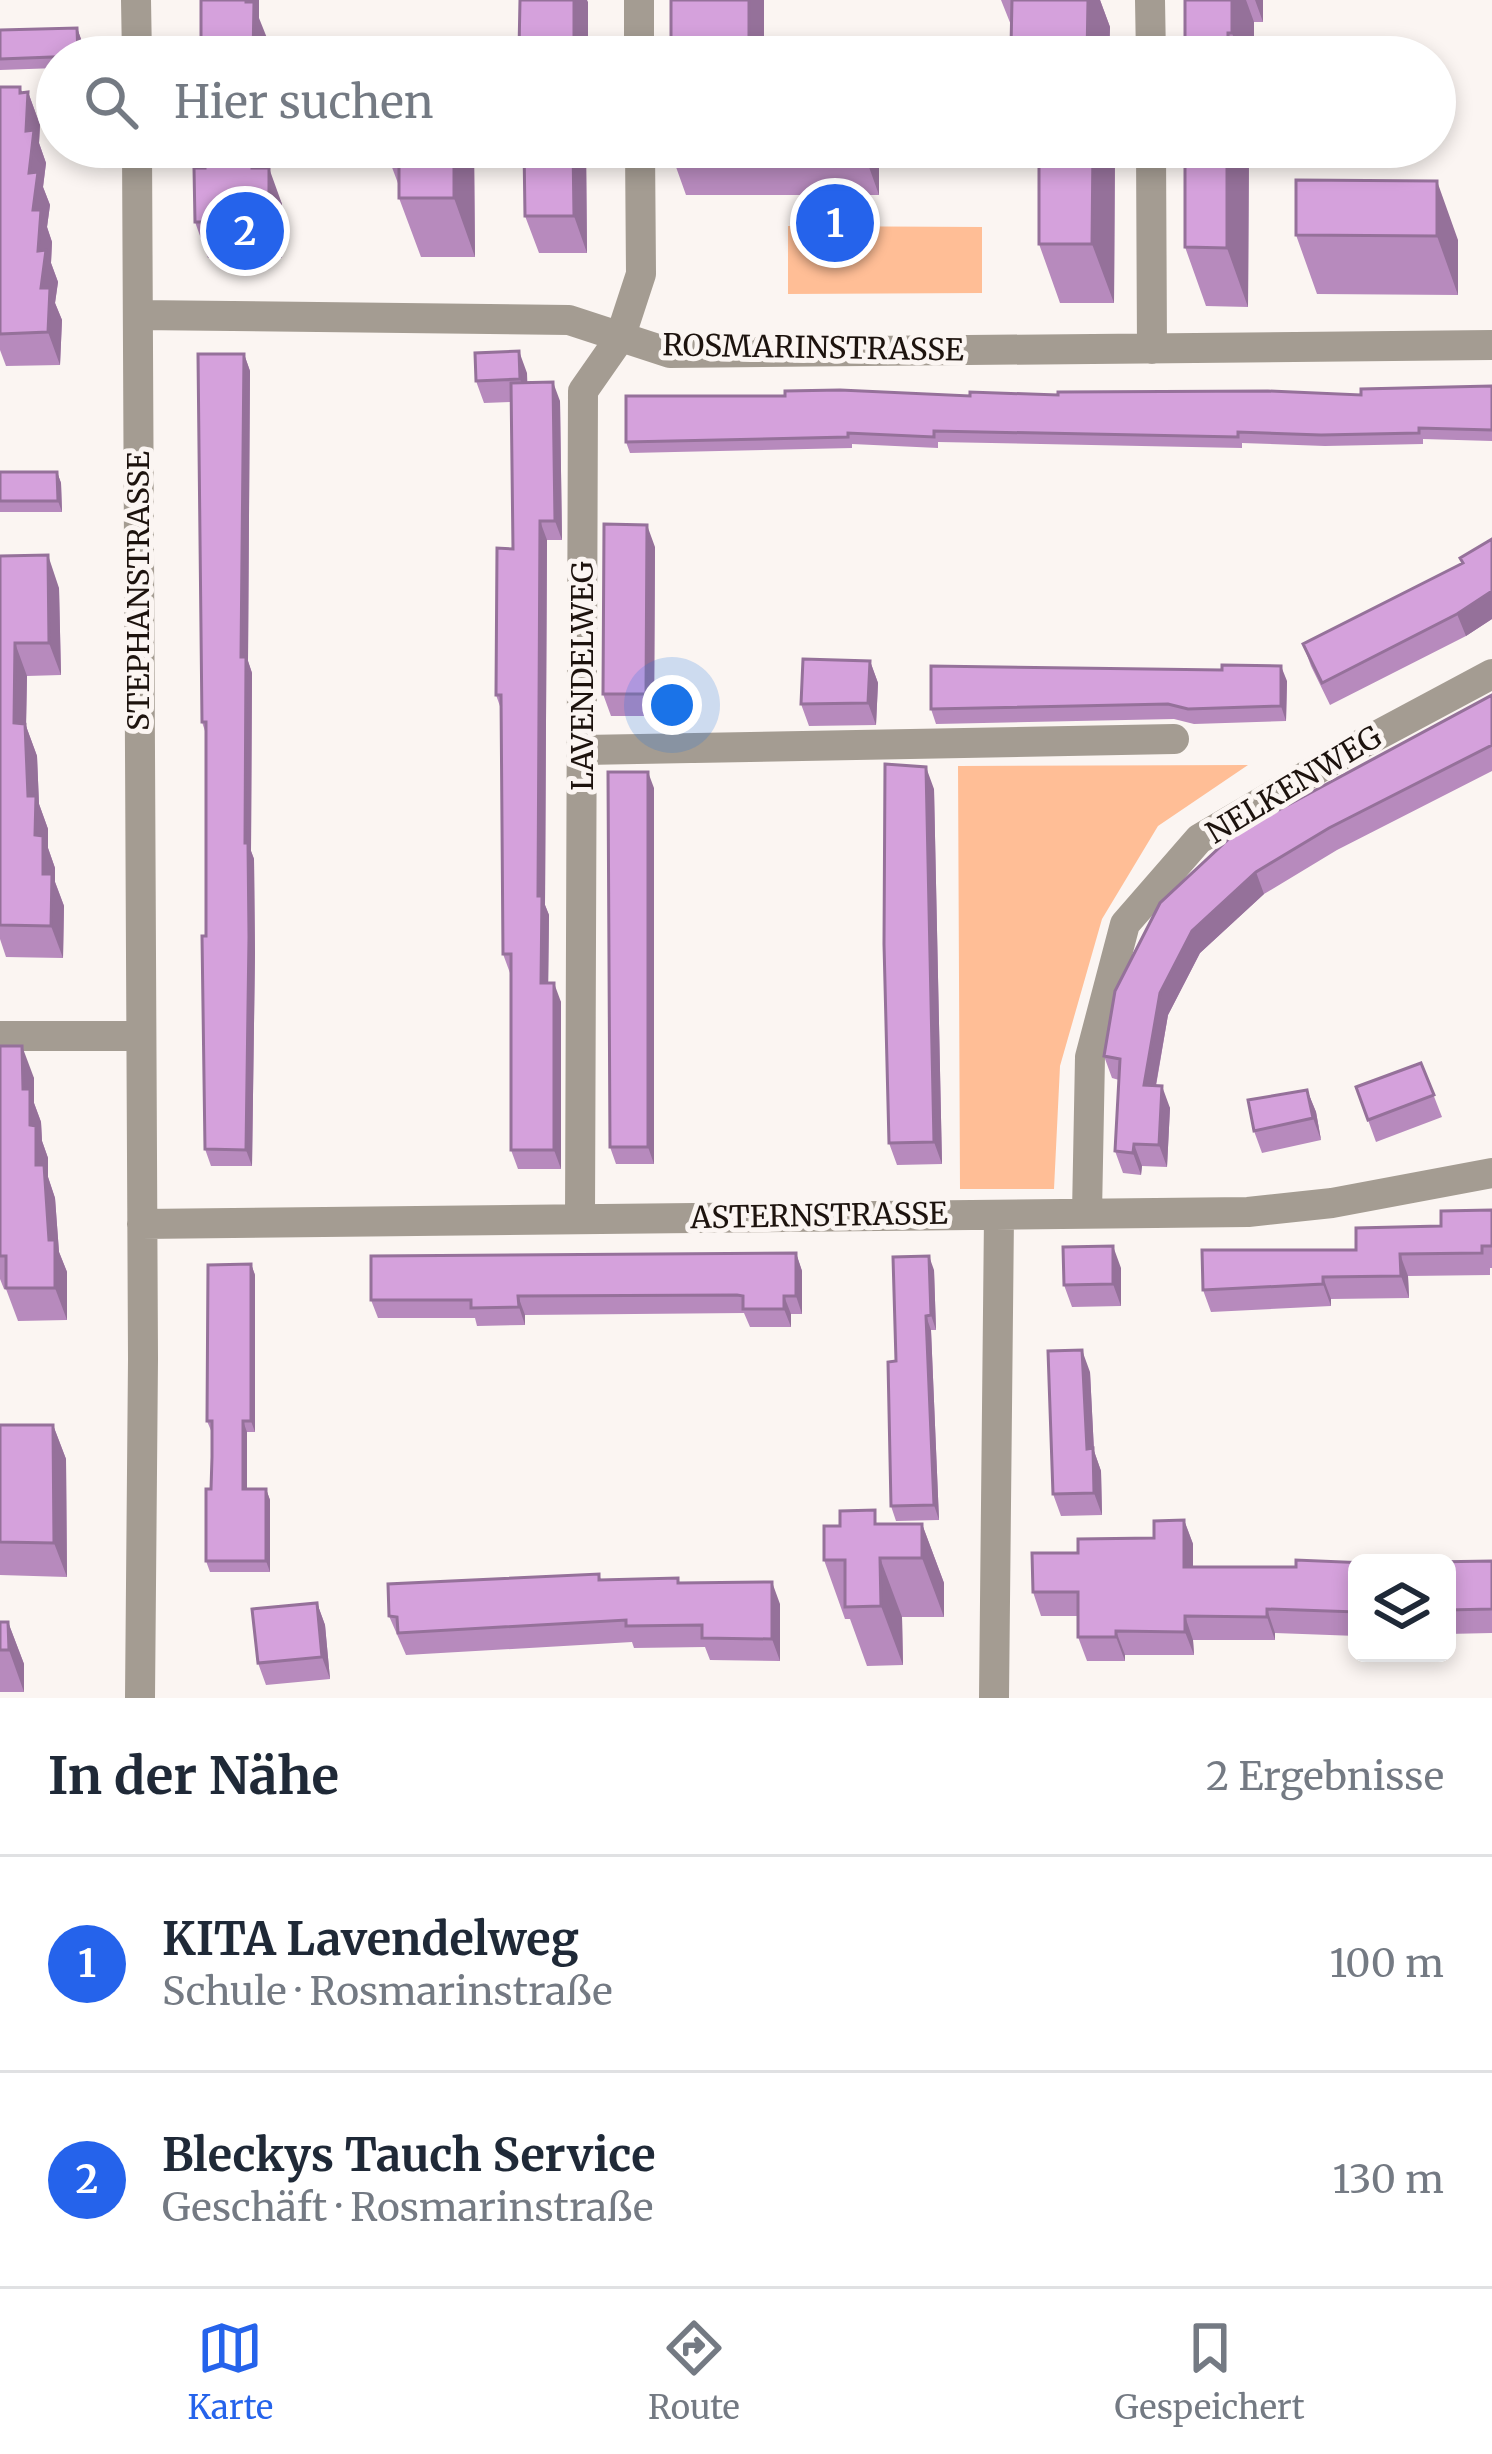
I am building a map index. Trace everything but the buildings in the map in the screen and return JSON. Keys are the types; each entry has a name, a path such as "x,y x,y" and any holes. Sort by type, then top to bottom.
{"street":[{"path":"136,0 136,36"},
{"path":"639,0 639,36"},
{"path":"1150,0 1151,36"},
{"name":"STEPHANSTRASSE","path":"137,168 140,1698"},
{"name":"LAVENDELWEG","path":"580,1219 584,391 620,338 640,274 640,168"},
{"path":"1151,168 1153,350"},
{"name":"ROSMARINSTRASSE","path":"138,315 569,320 670,352 1492,344"},
{"name":"NELKENWEG","path":"1087,1213 1090,1057 1125,924 1199,839 1492,674"},
{"path":"584,751 1174,739"},
{"path":"0,1036 141,1036"},
{"name":"ASTERNSTRASSE","path":"142,1224 1248,1212 1393,1194 1492,1173"},
{"path":"994,1698 999,1215"}],"shaded area":[{"path":"788,226 982,227 982,293 788,294"},
{"path":"1248,765 1158,826 1102,919 1060,1066 1054,1189 960,1189 958,766"}],"place":[{"name":"KITA Lavendelweg","path":"835,223"},
{"name":"Bleckys Tauch Service","path":"245,231"}]}
